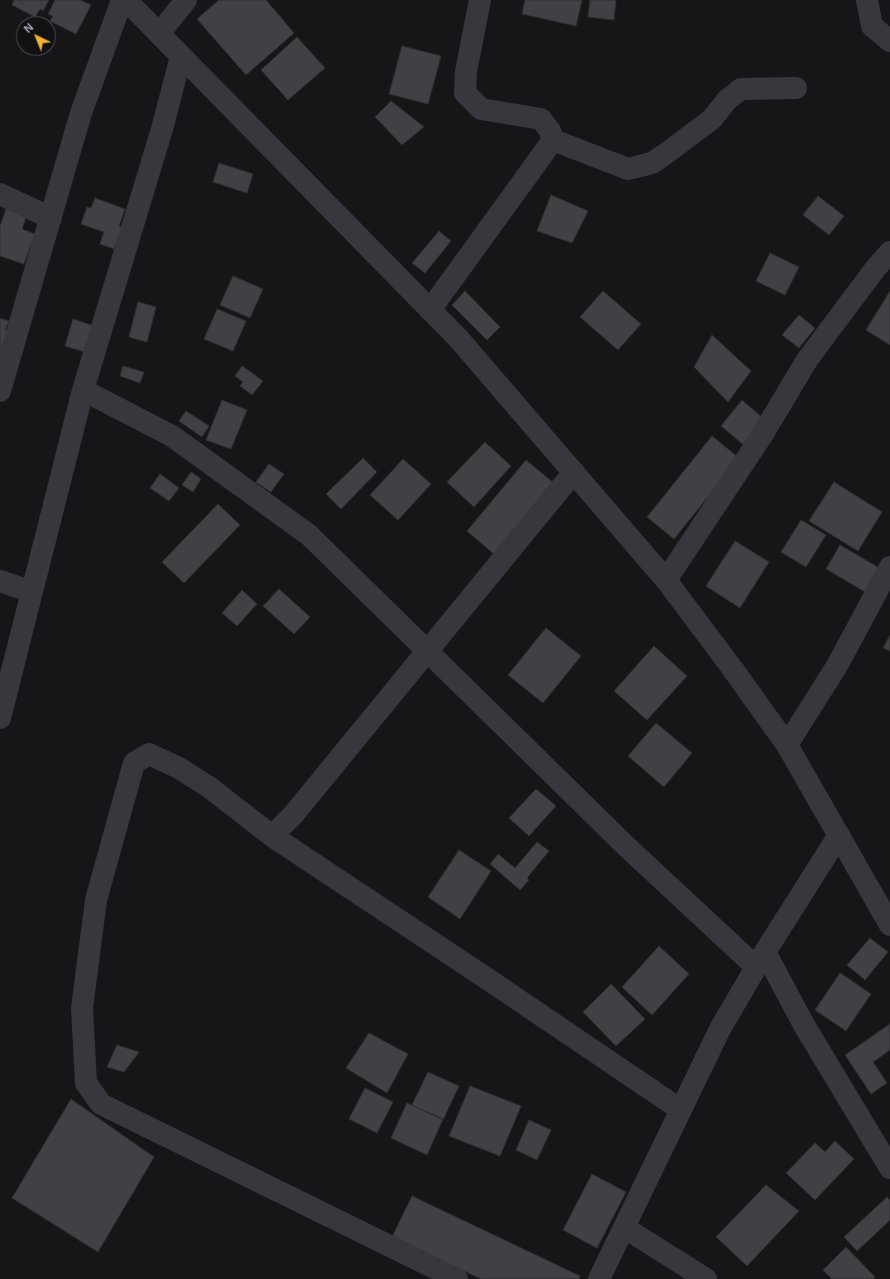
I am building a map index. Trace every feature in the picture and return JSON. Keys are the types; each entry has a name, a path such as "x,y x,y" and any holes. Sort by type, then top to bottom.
{"street":[{"path":"0,391 81,113 122,0"},
{"path":"126,0 458,338 666,580 787,745 890,925"},
{"path":"159,34 186,0"},
{"path":"480,0 466,72 465,93 481,109 541,119 550,131 553,140 628,170 652,163 668,152 712,119 727,100 741,89 796,88"},
{"path":"868,0 872,26 890,41"},
{"path":"0,718 83,390 160,136 181,56"},
{"path":"430,310 553,140"},
{"path":"0,194 51,218"},
{"path":"666,580 761,437 807,360 875,269 890,252"},
{"path":"83,390 172,436 309,535 626,848 760,959 804,1025 890,1168"},
{"path":"272,836 293,815 574,472"},
{"path":"787,745 838,664 887,579"},
{"path":"0,581 32,592"},
{"path":"457,1279 101,1104 86,1082 82,1008 96,900 134,763 149,754 179,768 209,787 272,836 681,1110"},
{"path":"600,1279 720,1029 760,959 839,835"},
{"path":"625,1228 706,1279"}],"building":[{"path":"14,0 49,0 43,11 40,9 36,16 12,5"},
{"path":"55,0 80,0 91,5 76,34 56,24 56,16 48,14"},
{"path":"219,0 266,0 294,33 246,75 197,19"},
{"path":"525,0 582,0 576,26 522,14"},
{"path":"590,0 616,0 614,20 588,17"},
{"path":"297,37 325,68 288,100 261,70"},
{"path":"402,46 441,56 428,104 389,94"},
{"path":"391,101 424,127 402,145 375,117"},
{"path":"219,163 253,174 247,193 213,182"},
{"path":"551,195 588,211 572,243 537,231"},
{"path":"818,196 844,216 829,235 803,215"},
{"path":"95,198 125,209 119,226 122,227 114,249 100,244 104,232 81,224 87,207 91,208"},
{"path":"6,209 26,217 22,229 35,234 24,264 0,256 0,226"},
{"path":"439,231 451,241 425,273 412,263"},
{"path":"770,253 799,267 785,295 756,281"},
{"path":"233,276 263,289 250,318 220,305"},
{"path":"465,291 500,327 487,340 452,305"},
{"path":"603,291 641,324 618,350 580,317"},
{"path":"890,291 890,345 866,330"},
{"path":"138,302 156,307 147,342 129,337"},
{"path":"217,309 246,321 233,351 204,339"},
{"path":"799,315 815,328 799,348 782,335"},
{"path":"0,318 9,321 5,330 11,333 0,356"},
{"path":"73,319 94,326 85,352 65,346"},
{"path":"712,335 751,371 728,402 694,367"},
{"path":"123,366 144,372 140,383 120,376"},
{"path":"242,366 263,381 252,395 240,386 243,382 235,376"},
{"path":"222,400 247,410 231,449 206,440"},
{"path":"742,400 765,420 744,445 721,426"},
{"path":"186,411 209,426 202,437 179,421"},
{"path":"712,436 739,458 674,539 647,517"},
{"path":"485,442 511,466 474,507 447,482"},
{"path":"363,458 377,472 341,509 326,494"},
{"path":"403,459 431,484 398,520 370,495"},
{"path":"526,460 555,484 495,555 467,531"},
{"path":"269,464 284,474 271,492 256,482"},
{"path":"191,472 201,479 193,492 182,485"},
{"path":"160,474 179,488 169,501 150,488"},
{"path":"834,482 882,512 858,551 809,521"},
{"path":"218,504 240,525 184,583 162,562"},
{"path":"801,520 826,535 806,567 781,552"},
{"path":"735,541 769,562 740,608 706,586"},
{"path":"840,545 881,569 867,593 826,569"},
{"path":"279,589 310,617 294,634 263,606"},
{"path":"242,590 257,604 237,626 222,613"},
{"path":"546,628 581,656 543,703 508,675"},
{"path":"890,635 890,651 883,648"},
{"path":"654,646 687,676 647,720 614,691"},
{"path":"656,723 692,753 664,787 628,756"},
{"path":"536,789 556,806 529,836 509,818"},
{"path":"537,842 549,851 527,878 529,880 520,890 490,864 498,854 515,868"},
{"path":"459,850 491,871 460,919 428,897"},
{"path":"870,938 888,952 865,980 847,965"},
{"path":"659,946 689,974 652,1015 622,987"},
{"path":"840,973 871,994 846,1031 815,1010"},
{"path":"611,984 645,1019 616,1046 583,1012"},
{"path":"890,1024 890,1050 873,1062 887,1083 871,1094 845,1055"},
{"path":"369,1033 408,1054 387,1093 346,1068"},
{"path":"117,1045 139,1052 124,1072 107,1067"},
{"path":"428,1072 459,1086 443,1120 412,1105"},
{"path":"470,1086 521,1106 500,1156 449,1136"},
{"path":"365,1088 393,1102 377,1133 349,1119"},
{"path":"71,1099 154,1157 98,1252 12,1198"},
{"path":"407,1103 443,1119 427,1155 391,1138"},
{"path":"529,1120 551,1130 537,1160 516,1150"},
{"path":"835,1141 854,1159 815,1200 786,1173 815,1143 825,1152"},
{"path":"592,1174 626,1192 597,1248 563,1230"},
{"path":"766,1185 799,1211 747,1266 716,1237"},
{"path":"412,1196 580,1276 579,1279 481,1279 392,1237"},
{"path":"887,1197 890,1200 890,1220 857,1251 844,1237"},
{"path":"846,1247 875,1277 873,1279 832,1279 823,1270"}]}
